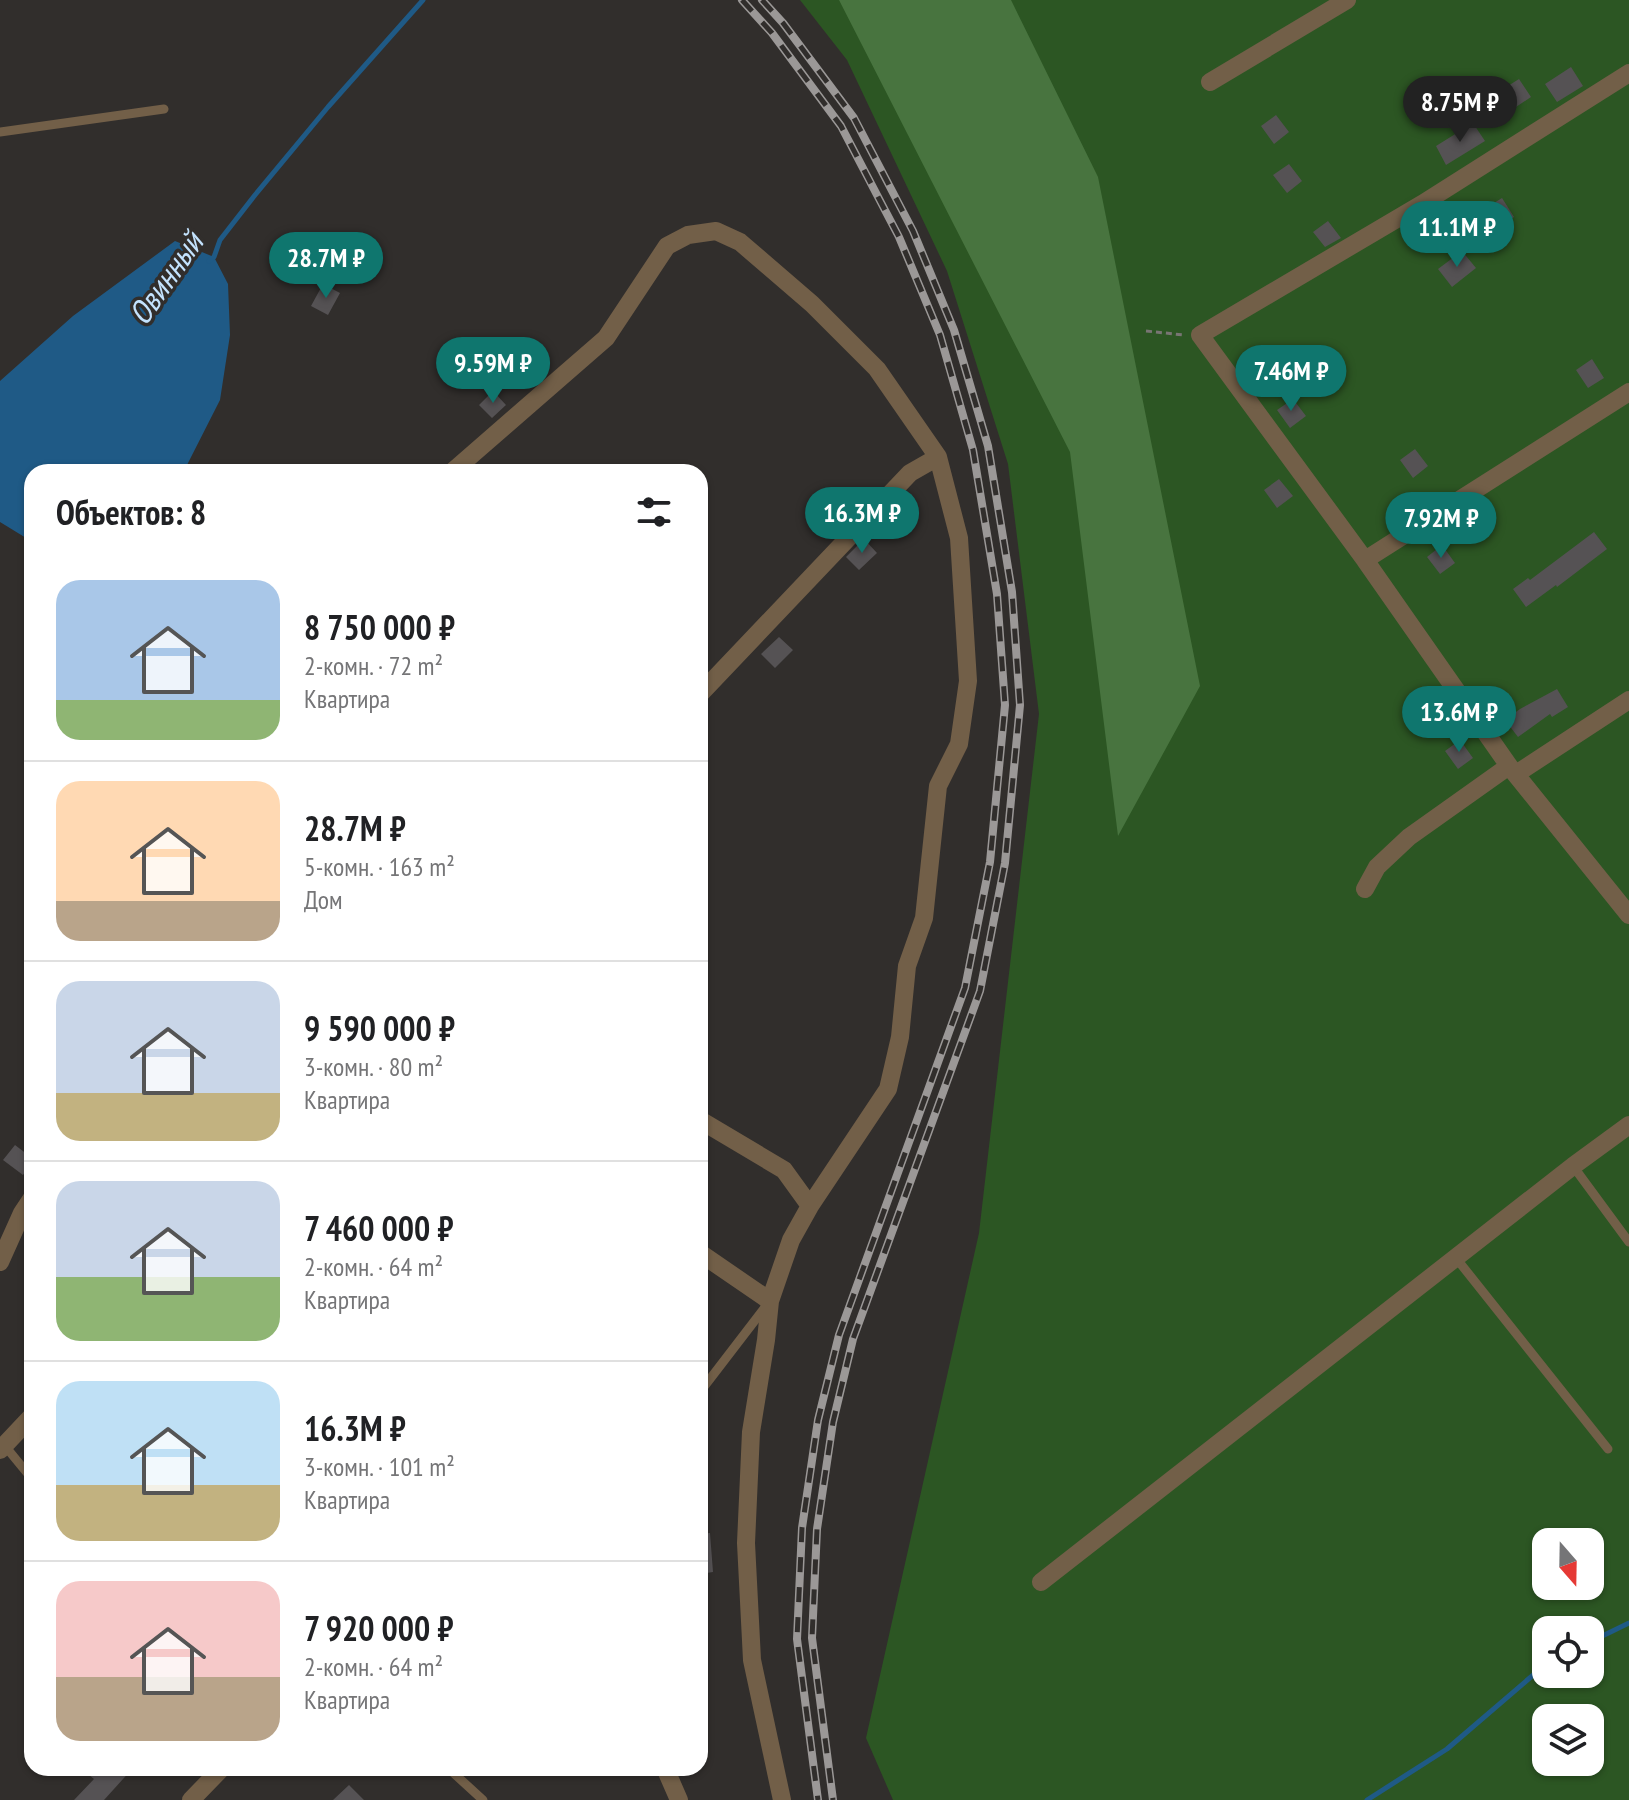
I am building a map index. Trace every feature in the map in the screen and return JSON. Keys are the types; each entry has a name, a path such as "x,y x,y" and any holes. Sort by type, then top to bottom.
{"street":[{"path":"1210,82 1347,0"},
{"path":"1629,73 1422,204 1200,335 1365,560 1512,770 1629,915"},
{"path":"461,464 606,338 667,246 688,235 716,231 740,242 812,304 877,369 938,457 959,538 968,681 959,744 938,786 924,918 907,966 900,1037 888,1089 791,1240 770,1301 751,1432 746,1543 752,1660 782,1800"},
{"path":"1365,560 1629,392"},
{"path":"708,686 910,473 938,457"},
{"path":"1365,889 1377,867 1409,837 1512,770 1629,700"},
{"path":"708,1125 784,1170 810,1206"},
{"path":"1041,1582 1629,1125"},
{"path":"0,1262 24,1210"},
{"path":"708,1258 770,1301"},
{"path":"3,1448 24,1425"},
{"path":"191,1800 214,1776"},
{"path":"668,1776 679,1800"}],"lane":[{"path":"0,132 164,109"},
{"path":"1573,1166 1629,1242"},
{"path":"1456,1258 1608,1449"},
{"path":"708,1382 770,1301"},
{"path":"3,1448 24,1470"},
{"path":"457,1776 483,1800"}],"path":[{"path":"1146,331 1200,335"}],"green space":[{"path":"800,0 1629,0 1629,1800 893,1800 866,1738 979,1233 1039,714 1008,464 947,271 847,60"},
{"path":"839,0 1011,0 1098,177 1200,686 1118,836 1070,452"}],"water":[{"path":"175,241 214,257 228,284 230,335 220,400 188,464 24,464 24,537 0,522 0,381 73,316"}],"building":[{"path":"1571,67 1583,86 1557,102 1545,84"},
{"path":"1519,79 1531,97 1507,113 1495,94"},
{"path":"1276,115 1289,132 1274,144 1261,126"},
{"path":"1473,123 1485,141 1446,165 1436,146"},
{"path":"1289,164 1302,181 1287,193 1273,175"},
{"path":"1502,198 1514,217 1498,227 1486,208"},
{"path":"1440,207 1452,226 1436,236 1424,218"},
{"path":"1328,221 1341,238 1325,247 1313,232"},
{"path":"1462,251 1476,268 1452,287 1438,269"},
{"path":"323,284 340,293 328,315 311,306"},
{"path":"1592,359 1604,378 1588,388 1576,370"},
{"path":"493,391 506,405 492,418 479,405"},
{"path":"1293,399 1306,416 1290,428 1277,410"},
{"path":"1415,449 1428,466 1413,478 1400,460"},
{"path":"1279,479 1293,496 1277,508 1264,490"},
{"path":"1594,532 1607,549 1526,607 1513,589 1528,578 1530,580"},
{"path":"864,539 877,553 859,570 846,557"},
{"path":"1442,545 1455,563 1440,574 1427,557"},
{"path":"779,637 793,650 775,668 761,654"},
{"path":"1557,689 1568,707 1552,717 1550,714 1518,737 1505,720"},
{"path":"1460,740 1473,758 1458,769 1445,751"},
{"path":"15,1145 24,1152 24,1174 23,1175 3,1160"},
{"path":"708,1533 713,1572 708,1573"},
{"path":"90,1776 126,1776 104,1800 74,1800 94,1779"},
{"path":"349,1785 364,1800 333,1800"}],"waterway":[{"name":"Овинный","path":"209,261 214,257 220,240 255,195 423,0"},
{"path":"1604,1635 1629,1623"},
{"path":"1367,1800 1447,1749 1532,1676"}],"railway":[{"path":"742,0 772,33 841,126 899,237 940,335 973,450 997,594 1005,705 990,862 965,988 839,1335 818,1420 802,1528 797,1639 818,1800"},
{"path":"762,0 783,23 854,118 913,231 954,330 988,446 1012,592 1020,705 1005,863 980,991 853,1339 833,1422 817,1529 812,1638 833,1800"}]}
